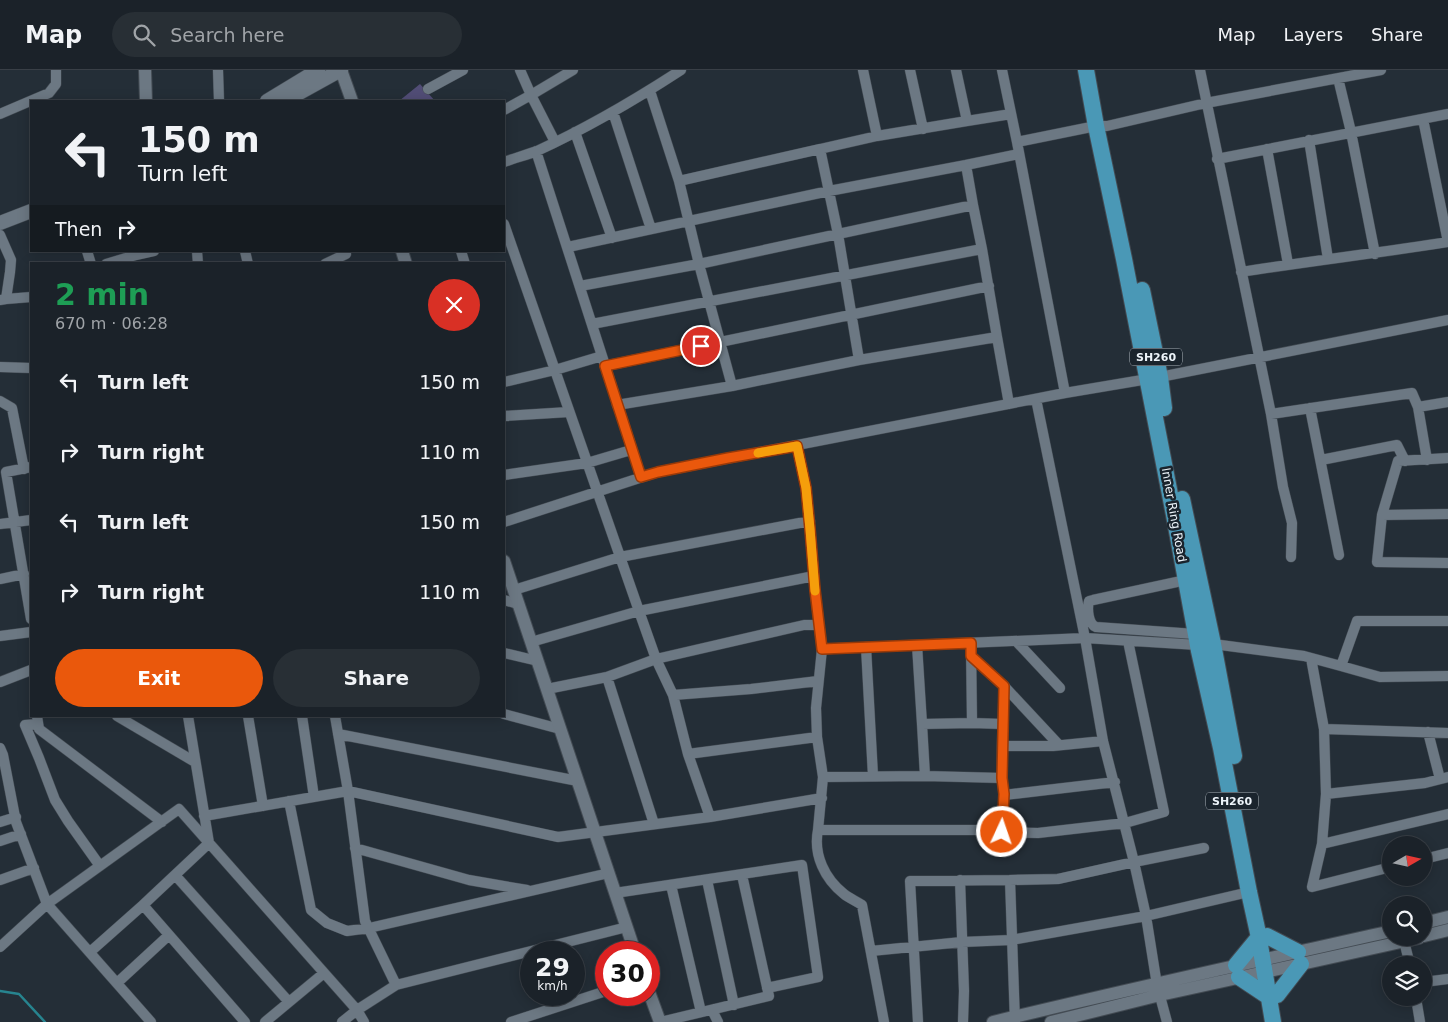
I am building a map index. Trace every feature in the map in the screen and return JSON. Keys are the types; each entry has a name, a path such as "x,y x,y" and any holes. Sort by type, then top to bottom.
{"highway":[{"name":"Inner Ring Road","path":"1086,70 1102,126"},
{"name":"Inner Ring Road","path":"1096,70 1102,126 1123,251 1164,415 1221,748 1249,892 1263,937"},
{"name":"Inner Ring Road","path":"1154,378 1174,515 1186,580 1202,641 1268,964 1273,996 1273,1022"},
{"path":"1263,937 1300,958 1273,996 1238,971 1263,937"},
{"name":"Inner Ring Road","path":"1273,996 1282,1022"}],"main road":[{"path":"269,100 318,70"},
{"path":"287,100 341,70"},
{"path":"0,223 30,211"}],"street":[{"path":"33,100 49,93 56,84 56,70"},
{"path":"145,70 146,100"},
{"path":"218,70 219,100"},
{"path":"341,70 352,100"},
{"path":"428,89 462,70"},
{"path":"520,70 554,142"},
{"path":"505,109 573,70"},
{"path":"505,162 536,151 575,132 650,91 681,70"},
{"path":"863,70 877,136"},
{"path":"910,70 923,129"},
{"path":"956,70 967,121"},
{"path":"1002,70 1065,393"},
{"path":"1200,70 1271,414 1283,487 1292,523 1291,557"},
{"path":"1017,142 1102,126 1206,103 1381,70"},
{"path":"1338,78 1351,132 1375,254"},
{"path":"650,91 679,181 732,386"},
{"path":"0,114 30,101"},
{"path":"613,112 651,229"},
{"path":"679,181 877,136 1011,114"},
{"path":"1218,159 1448,114"},
{"path":"1241,272 1448,242 1423,119"},
{"path":"575,132 612,238"},
{"path":"1310,140 1328,260"},
{"path":"820,149 838,234 858,360"},
{"path":"1267,149 1288,264"},
{"path":"536,151 641,477"},
{"path":"568,247 688,220 1019,154"},
{"path":"966,165 1009,404"},
{"path":"580,286 699,264 973,205"},
{"path":"505,227 656,659 673,696 688,754 710,817"},
{"path":"0,235 11,260 3,299 30,297"},
{"path":"592,324 982,249"},
{"path":"113,262 150,252"},
{"path":"330,262 346,256"},
{"path":"605,366 989,286"},
{"path":"505,522 658,472 1065,393 1259,358 1448,320"},
{"path":"618,405 732,386 858,360 997,337"},
{"path":"505,382 556,370 602,356"},
{"path":"0,367 30,368"},
{"path":"1271,414 1412,393 1418,407 1426,460"},
{"path":"1036,399 1085,638 1103,741 1134,862 1146,916 1158,990 1167,1022"},
{"path":"0,401 12,408 28,468 3,473 15,522 30,613"},
{"path":"1418,407 1448,402"},
{"path":"1310,408 1339,555"},
{"path":"505,416 569,412"},
{"path":"797,446 806,488 822,649 816,708 817,737 824,777 816,839 819,858 828,877 844,894 862,905 884,1022"},
{"path":"1320,460 1397,446 1405,461"},
{"path":"505,475 587,463 631,450"},
{"path":"1448,458 1398,461 1382,515 1377,562 1448,563"},
{"path":"1382,515 1448,514"},
{"path":"0,524 30,520"},
{"path":"514,590 620,557 810,521"},
{"path":"505,563 631,941"},
{"path":"0,578 24,574"},
{"path":"531,642 639,611 814,576"},
{"path":"1186,580 1090,601 1088,605 1090,623 1096,628 1202,641 1310,658 1380,677 1448,676"},
{"path":"505,600 518,604"},
{"path":"1341,666 1357,621 1448,621"},
{"path":"547,689 607,677 656,659 804,626 819,625"},
{"path":"0,636 30,632"},
{"path":"822,649 1085,638 1128,641 1202,641"},
{"path":"1016,641 1060,688"},
{"path":"818,830 986,830 1038,833 1125,823 1164,812 1128,641"},
{"path":"971,643 972,723"},
{"path":"916,645 925,776"},
{"path":"866,647 873,776"},
{"path":"505,653 538,661"},
{"path":"971,656 1004,686 1059,745"},
{"path":"1310,658 1324,729 1326,794 1322,844 1312,887 1382,869"},
{"path":"0,682 30,670"},
{"path":"607,677 654,824"},
{"path":"673,696 818,681"},
{"path":"1002,832 1004,686"},
{"path":"505,714 560,728"},
{"path":"119,717 195,762"},
{"path":"188,717 209,843"},
{"path":"248,717 263,806"},
{"path":"302,717 314,797"},
{"path":"335,717 348,791 365,921 396,986"},
{"path":"100,866 55,800 25,725 38,720 39,729 162,822"},
{"path":"922,724 1003,724"},
{"path":"1324,729 1448,733"},
{"path":"1326,794 1425,783 1444,778 1428,732"},
{"path":"338,734 578,781"},
{"path":"688,754 817,737"},
{"path":"1002,746 1053,746 1103,741"},
{"path":"0,748 3,755 4,784 47,904 151,1022"},
{"path":"824,777 925,776 1002,778"},
{"path":"1004,794 1114,782"},
{"path":"204,816 348,791 558,837 710,817 822,798"},
{"path":"289,801 311,910 327,923 347,931 369,928 609,873"},
{"path":"0,947 47,904 179,809 357,1010 364,1022"},
{"path":"1322,844 1448,814"},
{"path":"0,822 16,817"},
{"path":"0,841 21,834"},
{"path":"90,952 209,843"},
{"path":"356,848 469,880 531,891"},
{"path":"918,1022 910,881 1058,879 1204,848"},
{"path":"1432,857 1448,853"},
{"path":"615,893 802,865 818,976 767,988"},
{"path":"0,880 34,868"},
{"path":"175,875 289,1002"},
{"path":"654,1006 660,1022 769,996 742,875"},
{"path":"707,880 734,1005"},
{"path":"960,880 964,1022"},
{"path":"1010,880 1015,1019"},
{"path":"671,885 701,1012"},
{"path":"871,951 962,942 1011,940 1146,916 1249,892"},
{"path":"143,905 245,1022"},
{"path":"1432,921 1448,917"},
{"path":"342,1022 357,1010 396,986 627,927"},
{"path":"1432,934 1448,930"},
{"path":"1300,958 1382,933"},
{"path":"117,983 169,935"},
{"path":"993,1022 1158,990 1268,964 1382,945"},
{"path":"265,1022 324,973"},
{"path":"1432,981 1448,979"},
{"path":"1051,1022 1158,990"},
{"path":"511,1022 595,995"},
{"path":"1417,1006 1420,1022"},
{"path":"714,1009 712,1010 718,1022"}],"shaded area":[{"path":"420,84 434,100 400,100"}],"waterway":[{"path":"0,991 19,994 45,1022"}],"slow traffic":[{"path":"758,453 797,446 806,488 815,591"}],"route":[{"path":"701,346 605,366 641,477 728,458 797,446 806,488 822,649 971,643 971,656 1004,686 1002,832"}]}
